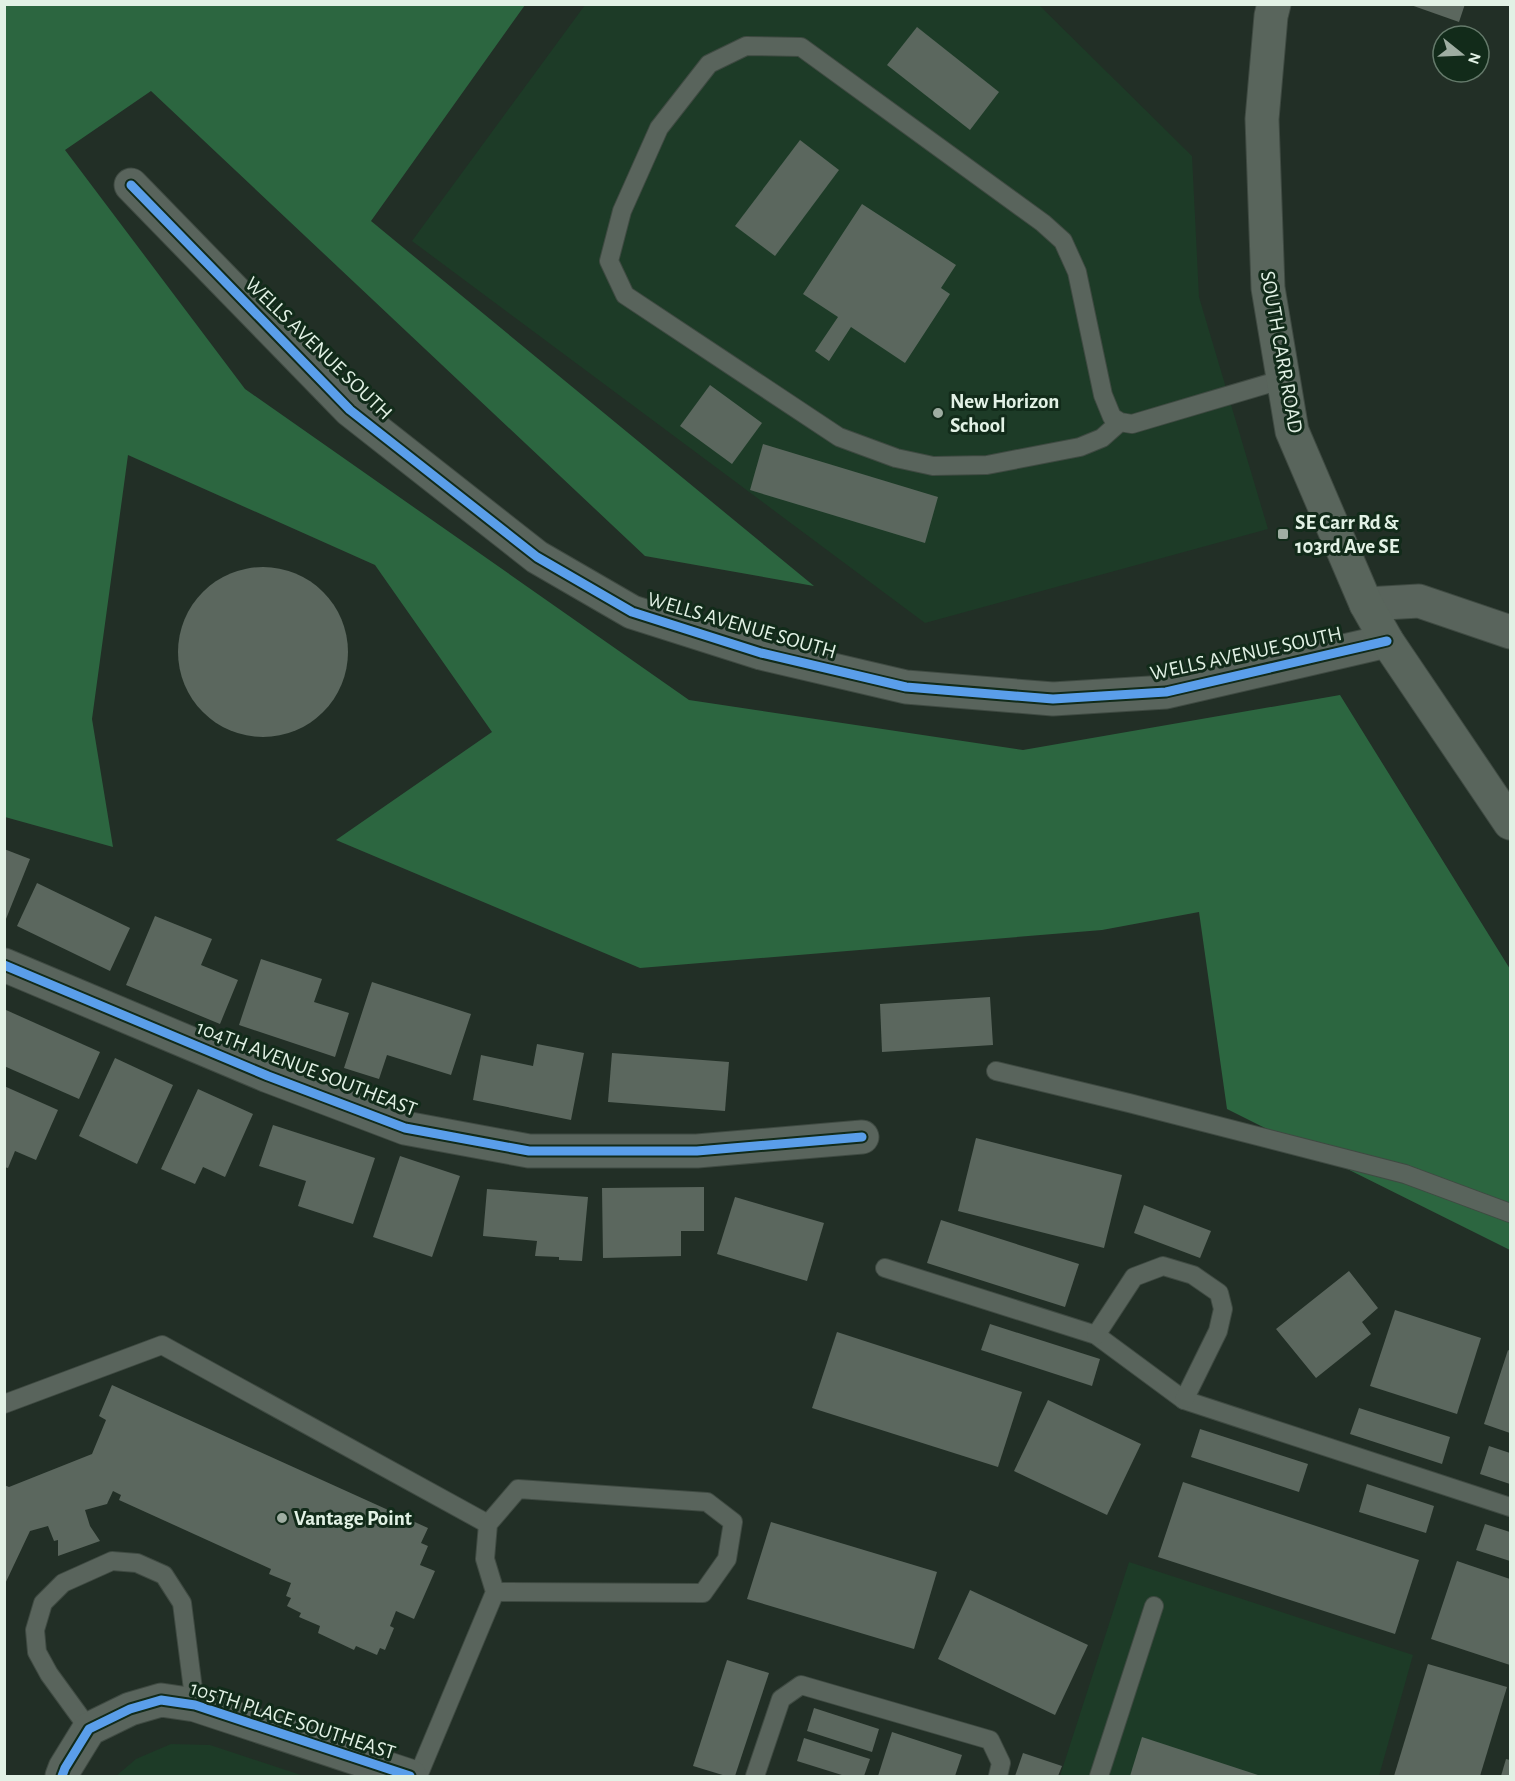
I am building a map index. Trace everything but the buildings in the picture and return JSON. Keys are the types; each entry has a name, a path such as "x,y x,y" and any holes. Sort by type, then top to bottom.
{"main road":[{"name":"SOUTH CARR ROAD","path":"1274,4 1262,119 1268,288 1292,431 1366,604 1387,641 1510,823"}],"street":[{"name":"WELLS AVENUE SOUTH","path":"131,185 350,410 537,557 632,612 761,653 906,687 1053,699 1166,692 1387,641"},
{"path":"1366,604 1419,601 1510,632"},
{"name":"104TH AVENUE SOUTHEAST","path":"4,965 268,1076 405,1128 529,1151 697,1151 862,1137"},
{"name":"105TH PLACE SOUTHEAST","path":"89,1729 130,1709 161,1700 195,1705 370,1770 410,1776"},
{"path":"62,1776 64,1768 89,1729"}],"lane":[{"path":"1120,422 1102,438 1080,447 987,465 933,466 896,458 839,437 625,295 609,261 622,211 659,128 710,64 747,46 801,47 1043,223 1062,241 1077,272 1103,396 1112,417 1120,422 1132,424 1284,379"},
{"path":"996,1071 1405,1174 1510,1214"},
{"path":"1096,1335 1134,1277 1163,1266 1192,1275 1219,1293 1223,1309 1218,1331 1185,1400"},
{"path":"885,1268 1096,1335 1185,1400 1510,1507"},
{"path":"4,1404 162,1345 488,1524"},
{"path":"418,1776 495,1592 485,1559 488,1524 518,1489 707,1502 733,1522 727,1559 703,1593 495,1592"},
{"path":"89,1729 49,1674 37,1652 35,1630 43,1603 63,1583 112,1561 137,1563 164,1575 182,1603 195,1705"},
{"path":"1099,1776 1154,1606"},
{"path":"755,1776 781,1699 801,1685 990,1740 1001,1763 998,1776"}],"shaded area":[{"name":"New Horizon School","path":"585,5 1039,5 1192,156 1199,297 1268,529 925,623 412,241"},
{"path":"1129,1562 1413,1655 1379,1776 1060,1776"},
{"path":"171,1744 210,1745 304,1776 116,1776 136,1759"}],"green space":[{"path":"4,5 525,5 371,221 814,586 645,556 151,91 65,150 245,389 689,700 1023,750 1340,695 1510,969 1510,1250 1227,1109 1199,912 1102,930 640,968 336,840 492,732 375,565 128,455 92,719 113,847 5,817"}],"cycle path":[{"path":"131,185 350,410 537,557 632,612 761,653 906,687 1053,699 1166,692 1387,641"},
{"path":"4,965 268,1076 405,1128 529,1151 697,1151 862,1137"},
{"path":"62,1776 89,1729 130,1709 161,1700 195,1705 410,1776"}],"place":[{"name":"New Horizon School","path":"938,413"},
{"name":"SE Carr Rd & 103rd Ave SE","path":"1283,534"},
{"name":"Vantage Point","path":"282,1518"}]}
